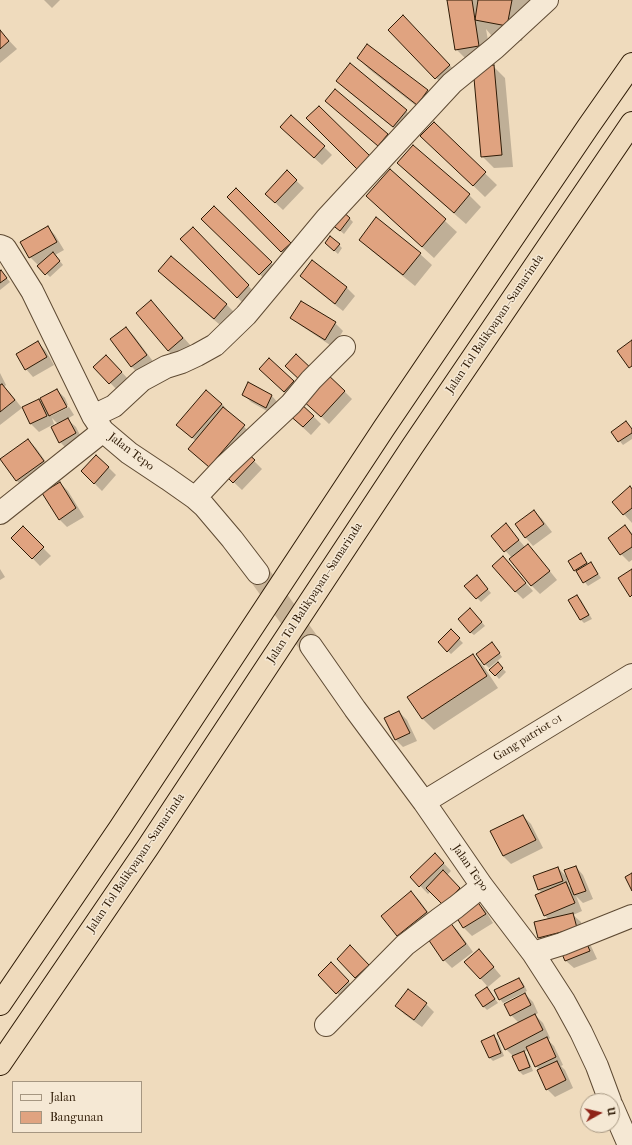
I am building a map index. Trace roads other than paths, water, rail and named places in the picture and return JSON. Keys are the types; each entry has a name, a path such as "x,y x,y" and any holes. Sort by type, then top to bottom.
{"highway":[{"path":"0,1004 120,828 384,428 632,64"},
{"name":"Jalan Tol Balikpapan–Samarinda","path":"0,1064 148,847 412,446 632,123"}],"street":[{"path":"0,513 98,423 142,380 166,367 197,356 215,345 246,315 326,219 452,83 496,48 547,0"},
{"name":"Jalan Tepo","path":"0,246 5,248 40,304 98,423 129,453 195,498 204,506 258,573"},
{"path":"195,498 291,404 311,380 344,347"},
{"name":"Jalan Tepo","path":"311,646 355,710 424,802 482,886 533,953 564,1000 582,1032 607,1093"},
{"name":"Gang patriot 01","path":"424,802 632,674"},
{"path":"326,1025 405,945 482,886"},
{"path":"533,953 562,944 632,916"},
{"path":"620,1123 630,1145"}],"tunnel":[{"path":"258,573 311,646"}]}
